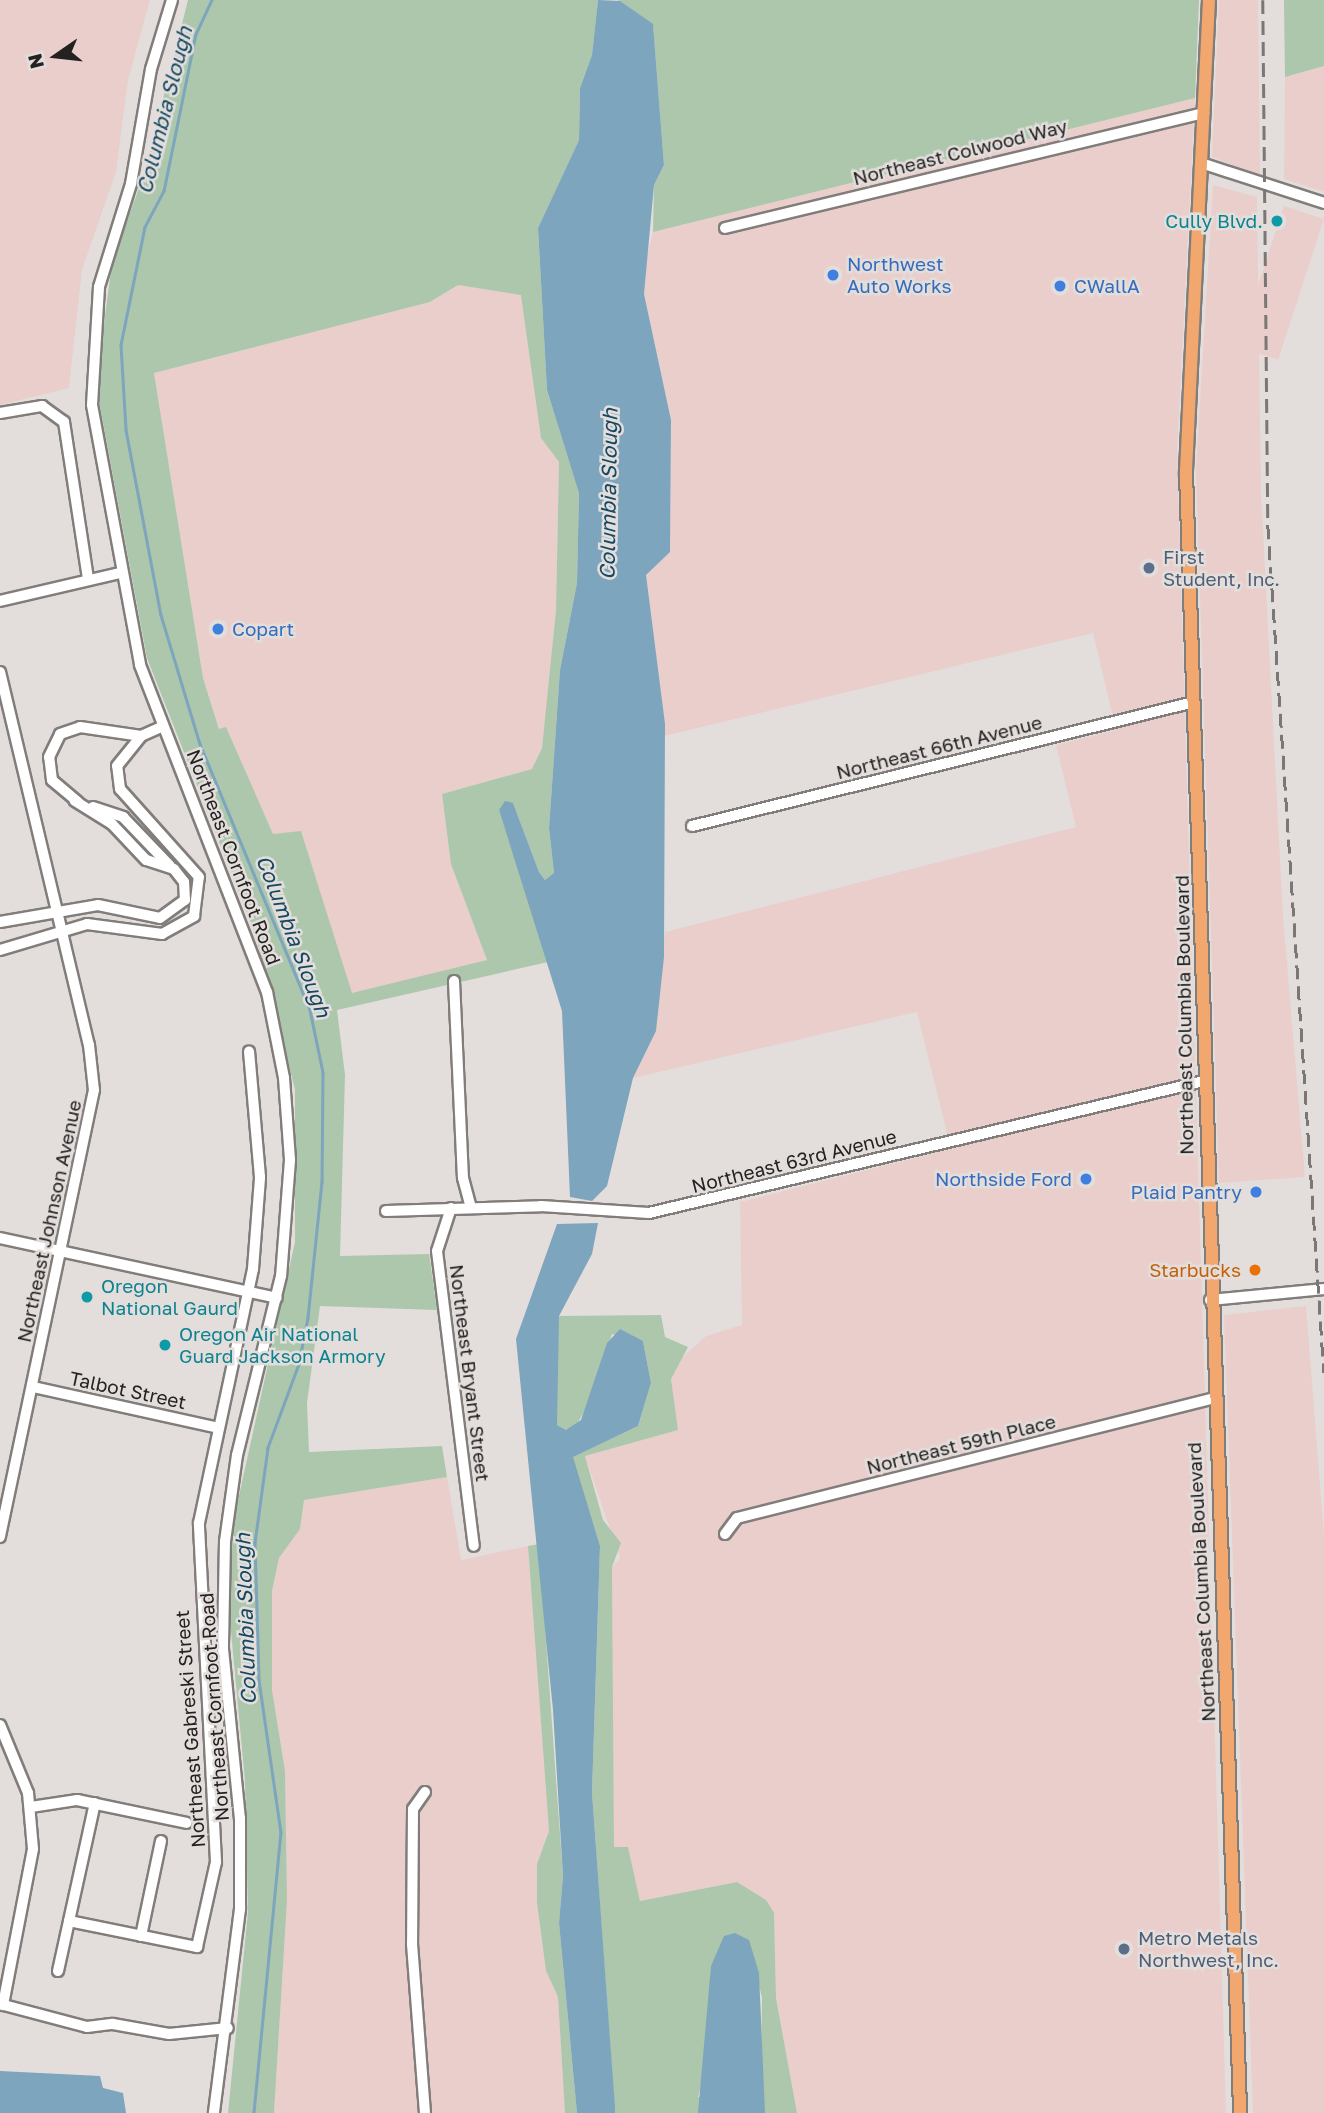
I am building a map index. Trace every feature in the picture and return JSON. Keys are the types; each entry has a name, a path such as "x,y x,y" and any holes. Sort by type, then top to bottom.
{"main road":[{"name":"Northeast Columbia Boulevard","path":"1209,0 1185,448 1212,1399 1240,2113"}],"street":[{"name":"Northeast Cornfoot Road","path":"172,0 93,320 92,405 134,645 163,726 252,945 277,1036 290,1182 277,1298 237,1455 224,1552 223,1649 240,1841 239,1945 214,2113"},
{"name":"Northeast Colwood Way","path":"725,228 1204,113"},
{"path":"1201,163 1324,204"},
{"path":"0,413 42,405 64,422 88,579"},
{"path":"0,601 120,573"},
{"name":"Northeast Johnson Avenue","path":"0,672 61,929 94,1090 63,1252 0,1537"},
{"name":"Northeast 66th Avenue","path":"692,826 1194,702"},
{"path":"0,950 61,929 104,923 163,934 194,916 199,877 120,789 117,766 141,736 163,726"},
{"path":"0,922 98,905 150,917 173,915 186,891 174,869 123,817 75,801 61,793 49,768 60,734 79,727 141,736"},
{"path":"454,981 463,1178 471,1208"},
{"name":"Northeast Gabreski Street","path":"141,1936 197,1947 216,1851 199,1607 199,1523 215,1427 248,1293 260,1177 249,1051"},
{"name":"Northeast 63rd Avenue","path":"386,1211 471,1208 649,1213 1204,1081"},
{"name":"Northeast Bryant Street","path":"451,1208 437,1251 474,1545"},
{"path":"0,1238 277,1298"},
{"path":"1210,1300 1324,1289"},
{"name":"Talbot Street","path":"33,1387 215,1427"},
{"name":"Northeast 59th Place","path":"725,1534 737,1518 1212,1399"},
{"path":"0,1725 31,1807 33,1861 1,2005 87,2027 113,2024 169,2034 228,2028"},
{"path":"425,1792 413,1809 412,1944 425,2113"},
{"path":"31,1807 94,1803 187,1824"},
{"path":"58,1971 94,1803"},
{"path":"69,1921 141,1936 161,1841"}],"shaded area":[{"path":"0,0 150,0 128,80 116,172 82,270 69,388 0,405"},
{"path":"1219,0 1258,0 1260,176 1212,157"},
{"path":"1324,66 1324,192 1284,179 1285,77"},
{"path":"1195,98 1177,451 1226,2113 797,2113 776,1998 774,1913 737,1882 640,1901 628,1847 614,1847 612,1567 620,1558 585,1456 678,1430 671,1379 676,1363 706,1336 742,1325 740,1202 951,1149 917,1012 633,1078 656,1031 665,932 1076,827 1056,745 1116,730 1093,633 664,736 646,575 670,552 671,420 644,294 645,264 653,232"},
{"path":"1213,185 1257,197 1261,493 1283,916 1305,1177 1219,1183 1196,469"},
{"path":"1284,206 1324,219 1278,360 1238,347"},
{"path":"458,285 522,295 541,438 559,462 556,610 542,748 532,769 442,794 451,864 487,960 352,994 301,832 273,834 226,728 220,730 203,678 154,373 430,302"},
{"path":"1306,1306 1324,1536 1324,2113 1253,2113 1224,1315"},
{"path":"447,1477 461,1560 528,1546 549,1831 537,1864 537,1903 546,1971 558,1997 565,2113 274,2113 287,1900 285,1771 272,1690 272,1591 279,1558 300,1529 304,1500"}],"green space":[{"path":"188,0 598,0 592,55 580,88 579,140 538,228 547,390 579,492 577,583 560,670 549,828 554,873 545,880 539,872 513,803 499,810 548,962 337,1010 345,1075 340,1256 429,1254 437,1310 320,1306 307,1403 309,1452 442,1446 447,1477 304,1500 300,1529 279,1558 272,1591 272,1690 285,1771 287,1900 274,2113 228,2113 248,1912 245,1781 228,1599 233,1523 295,1242 295,1089 255,933 147,658 96,385 112,263 144,174","holes":["458,285 521,295 541,438 559,462 556,610 542,748 532,769 442,794 451,864 487,960 352,993 301,831 273,834 226,727 219,729 203,678 154,373 430,302"]},
{"path":"618,0 1199,0 1195,98 653,232 654,185 664,165 653,25"},
{"path":"1284,0 1324,0 1324,66 1285,77"},
{"path":"661,1315 665,1337 688,1347 671,1379 678,1430 585,1456 603,1520 621,1543 612,1567 614,1847 628,1847 640,1901 737,1882 766,1900 774,1913 776,1998 797,2113 615,2113 592,1793 600,1546 572,1457 638,1426 651,1383 643,1341 612,1334 590,1401 576,1426 566,1430 557,1425 554,1354 559,1316","holes":["749,1941 762,1998 761,2083 698,2097 707,2063 711,1966"]},
{"path":"539,1544 563,1876 559,1923 577,2113 565,2113 558,1997 546,1971 537,1903 537,1864 549,1831 528,1546"}],"water":[{"path":"598,0 620,1 653,24 664,165 654,185 644,294 671,420 670,552 646,575 665,724 664,957 656,1031 633,1078 607,1186 592,1201 570,1197 562,1011 499,810 505,801 513,803 539,872 545,880 554,873 549,828 560,670 577,583 579,493 547,390 538,228 579,140 580,88 592,55"},
{"path":"598,1223 592,1254 559,1316 557,1425 566,1430 581,1420 607,1343 620,1329 643,1341 651,1383 638,1426 573,1457 600,1546 592,1793 615,2107 615,2113 577,2113 559,1923 563,1876 553,1710 516,1339 557,1224"},
{"path":"735,1933 749,1940 759,1973 765,2113 698,2113 711,1966 724,1936"},
{"path":"0,2071 100,2076 103,2088 123,2093 126,2113 0,2113"}],"waterway":[{"name":"Columbia Slough","path":"212,0 196,34 164,191 145,227 121,345 126,430 161,615 200,744 310,1010 323,1072 322,1182 308,1318 299,1364 268,1448 255,1543 259,1680 281,1832 254,2113"}],"railway":[{"path":"1263,0 1268,525 1324,1373"}],"place":[{"name":"Cully Blvd.","path":"1277,221"},
{"name":"Northwest Auto Works","path":"833,275"},
{"name":"CWallA","path":"1060,286"},
{"name":"First Student, Inc.","path":"1149,568"},
{"name":"Copart","path":"218,629"},
{"name":"Northside Ford","path":"1086,1179"},
{"name":"Plaid Pantry","path":"1256,1192"},
{"name":"Starbucks","path":"1255,1270"},
{"name":"Oregon National Gaurd","path":"87,1297"},
{"name":"Oregon Air National Guard Jackson Armory","path":"165,1345"},
{"name":"Metro Metals Northwest, Inc.","path":"1124,1949"}]}
